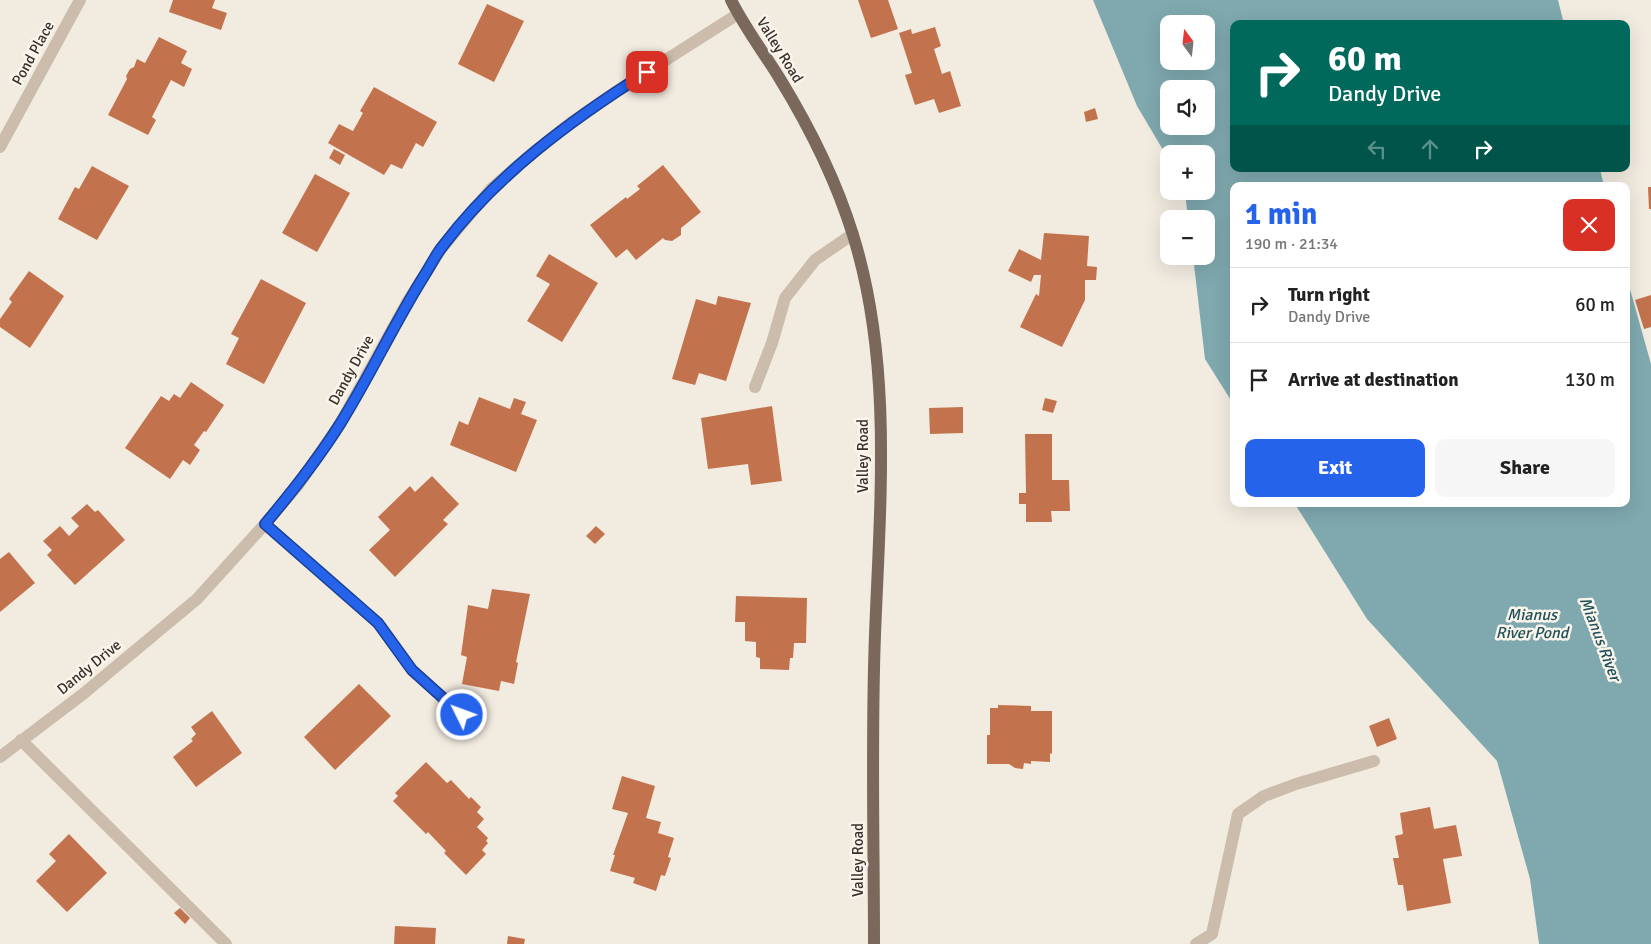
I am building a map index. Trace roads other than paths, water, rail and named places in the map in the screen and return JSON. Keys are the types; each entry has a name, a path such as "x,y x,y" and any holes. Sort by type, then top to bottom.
{"main road":[{"name":"Valley Road","path":"731,0 781,82 834,182 853,234 873,322 879,389 880,482 874,690 874,944"}],"street":[{"name":"Pond Place","path":"0,147 80,0"},
{"name":"Dandy Drive","path":"0,757 83,694 197,599 265,524 298,485 340,424 408,301 441,248 491,190 529,156 572,122 738,14"},
{"path":"755,387 772,343 785,298 815,260 853,234"},
{"path":"265,524 378,623 412,670 462,715"},
{"path":"21,740 226,944"},
{"path":"1196,944 1212,934 1238,814 1264,796 1296,784 1374,761"}],"water":[{"path":"1093,0 1558,0 1563,20 1230,20 1230,172 1601,172 1603,182 1230,182 1230,399 1205,359 1194,265 1215,265 1215,210 1187,210 1186,200 1215,200 1215,145 1160,145 1137,106"},
{"name":"Mianus River Pond","path":"1630,289 1651,364 1651,944 1539,944 1530,879 1497,761 1367,619 1297,507 1630,507"}],"water label":[{"name":"Mianus River","path":"1600,639"}]}
